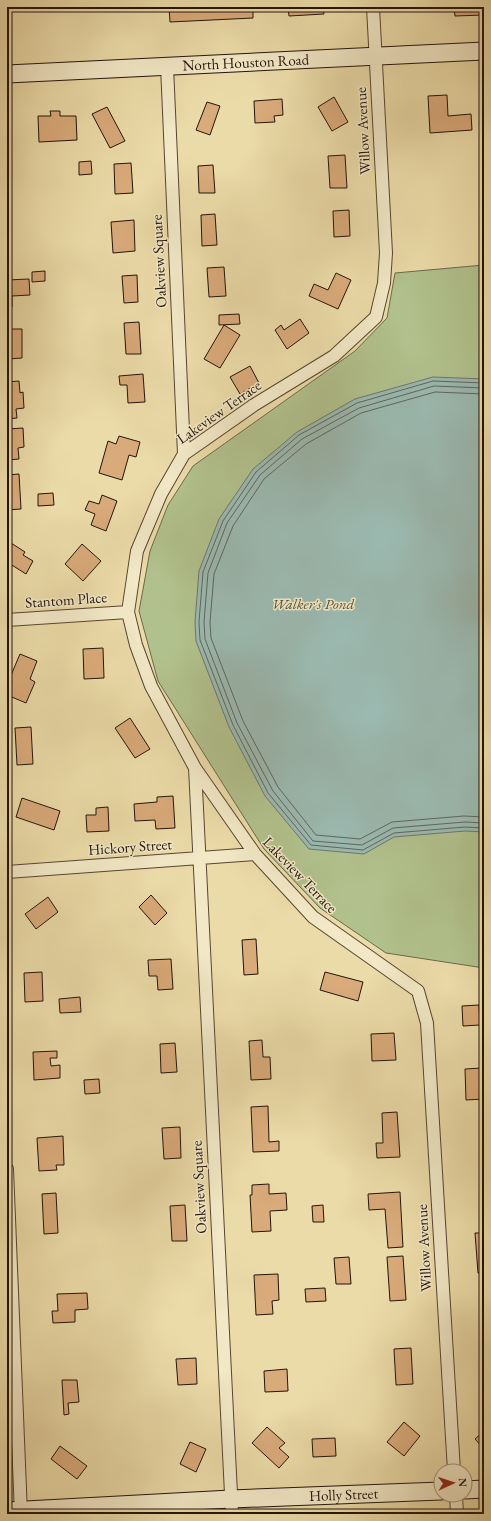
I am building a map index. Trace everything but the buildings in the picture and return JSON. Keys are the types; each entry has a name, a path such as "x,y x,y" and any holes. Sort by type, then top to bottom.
{"street":[{"name":"Willow Avenue","path":"373,7 386,253"},
{"name":"North Houston Road","path":"7,74 376,55 484,51"},
{"name":"Oakview Square","path":"166,66 184,454"},
{"name":"Lakeview Terrace","path":"386,253 384,283 376,317 334,356 254,405 184,454 161,494 137,551 128,612 136,645 151,686 195,768 255,854 314,917 418,991 427,1023"},
{"name":"Stantom Place","path":"7,620 128,612"},
{"name":"Lakeview Terrace","path":"195,768 198,859"},
{"name":"Hickory Street","path":"7,872 255,854"},
{"name":"Oakview Square","path":"198,859 232,1507"},
{"name":"Willow Avenue","path":"427,1023 454,1463"},
{"path":"7,1169 16,1512"},
{"path":"473,1490 484,1489"},
{"name":"Holly Street","path":"16,1512 232,1507 433,1492"},
{"path":"456,1503 457,1514"}],"green space":[{"name":"Walker's Pond","path":"484,265 484,968 386,953 320,908 264,849 158,681 139,611 150,551 168,505 193,466 355,351 387,318 395,273"}],"water":[{"name":"Walker's Pond","path":"433,377 484,379 484,832 465,831 394,837 364,854 309,849 265,796 229,727 196,641 195,622 199,571 219,519 253,469 297,432 355,399"}]}
